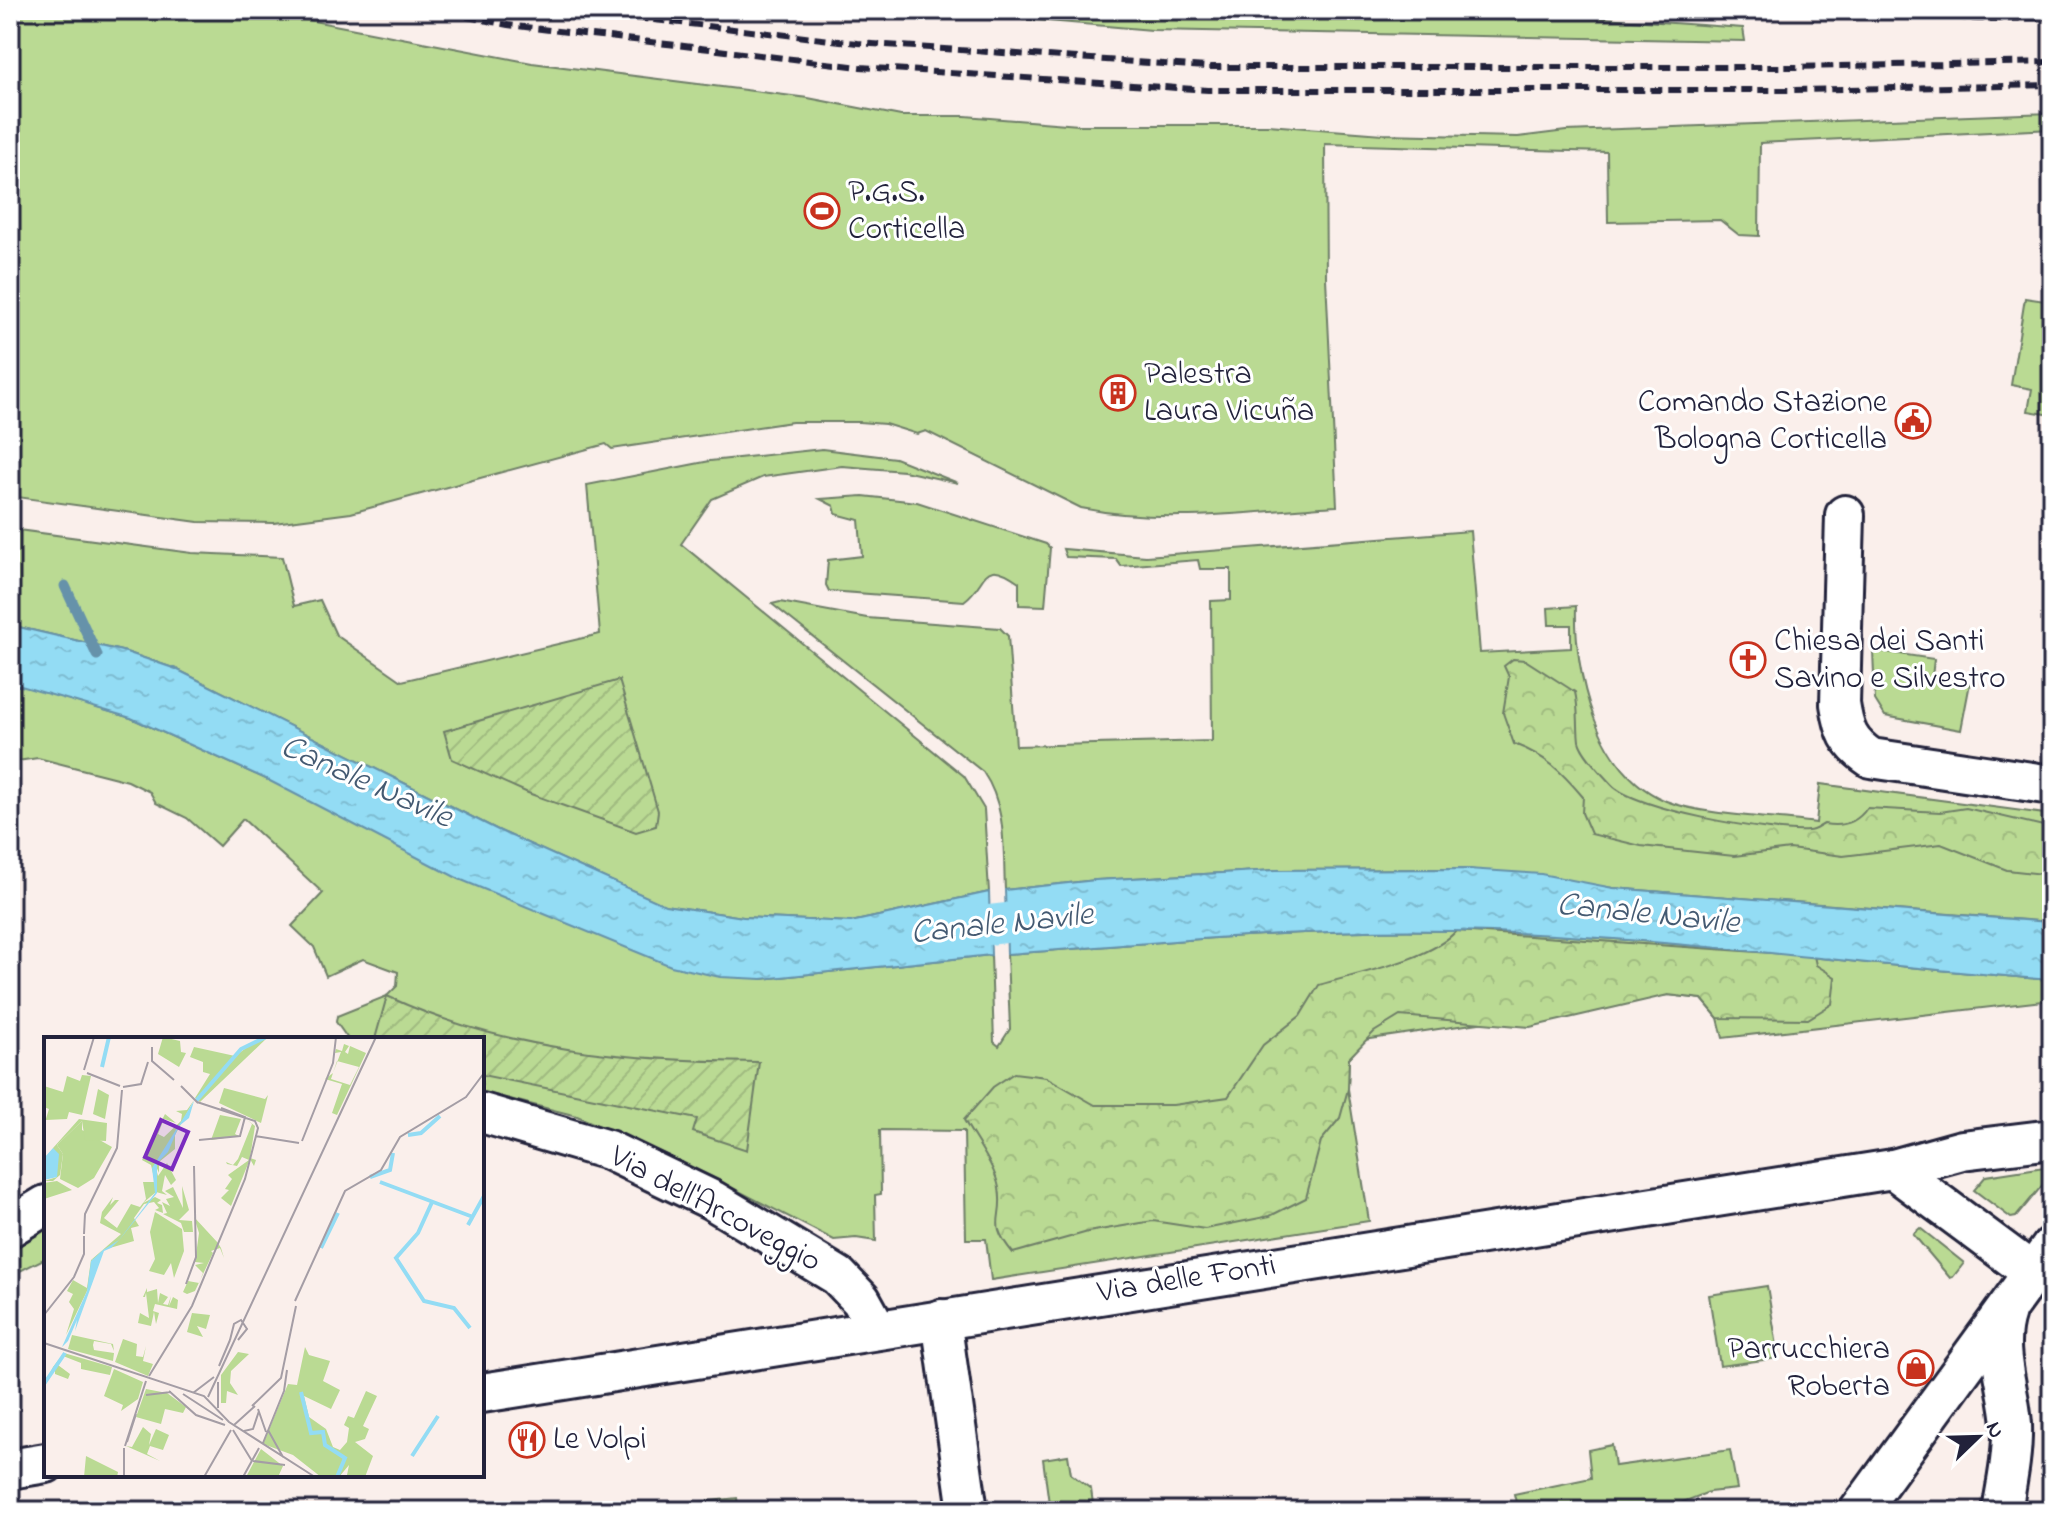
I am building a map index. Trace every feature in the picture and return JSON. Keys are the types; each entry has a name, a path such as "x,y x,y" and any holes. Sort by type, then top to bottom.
{"street":[{"path":"1845,515 1840,704 1844,729 1852,746 1871,758 2052,785"},
{"name":"Via dell'Arcoveggio","path":"484,1114 608,1150 712,1200 838,1276 861,1300 877,1329"},
{"name":"Via delle Fonti","path":"484,1393 1893,1169 1962,1150 2052,1139"},
{"path":"1859,1511 2042,1260 1893,1169"},
{"path":"10,1227 44,1206"},
{"path":"2002,1511 2012,1424 2000,1343 2007,1310"},
{"path":"941,1319 968,1511"},
{"path":"10,1469 44,1463"}],"green space":[{"name":"P.G.S. Corticella","path":"10,10 256,10 532,63 808,98 901,116 965,116 1079,125 1268,125 1383,134 1518,137 1566,131 2052,113 2052,129 1760,143 1759,236 1739,235 1720,220 1608,222 1607,152 1325,144 1326,278 1337,506 1177,516 1113,513 1081,508 926,431 917,434 885,424 859,422 792,422 612,449 606,444 351,513 274,523 198,522 10,496"},
{"path":"919,10 1489,10 1743,28 1745,41 1152,30"},
{"path":"2025,298 2052,302 2052,415 2028,411 2032,389 2011,385"},
{"path":"822,449 895,458 958,483 904,471 842,466 763,477 712,499 681,544 964,776 984,809 989,892 851,922 743,917 664,905 498,830 176,669 126,652 10,625 10,529 192,553 282,557 294,606 320,600 336,635 402,681 600,634 587,485 710,461"},
{"path":"863,496 917,502 1046,544 1050,548 1045,606 1019,605 1019,582 997,571 986,575 964,601 829,591 826,585 828,560 862,556 859,520 836,514 834,506 820,499"},
{"path":"1470,531 1480,653 1571,648 1571,625 1549,625 1548,608 1576,606 1579,661 1594,718 1622,768 1642,787 1666,801 1700,810 1816,823 1820,784 2052,815 2052,922 1613,888 1468,869 1276,870 1096,880 1005,890 1000,814 991,785 983,772 772,604 780,602 867,618 1000,628 1008,636 1016,746 1212,741 1211,601 1231,600 1231,569 1200,569 1198,560 1121,566 1116,559 1066,557 1063,549 1146,556"},
{"path":"1873,650 1934,659 1932,677 1970,683 1961,730 1885,716 1875,700"},
{"path":"1513,659 1525,660 1575,692 1579,741 1584,752 1612,785 1647,803 1705,818 1790,831 1810,831 1824,824 1848,823 1867,808 1940,812 1966,808 2052,828 2052,875 2007,870 1941,844 1843,856 1790,849 1734,856 1641,846 1591,834 1582,813 1583,797 1552,765 1514,744 1503,713 1509,677 1504,666"},
{"path":"619,680 658,811 656,826 636,832 528,793 452,759 444,731"},
{"path":"21,685 131,718 266,779 762,979 991,955 994,1042 999,1046 1010,1029 1007,954 1342,931 1454,931 1604,938 2052,980 2052,1000 1723,1038 1718,1018 1702,999 1668,995 1364,1040 1349,1058 1348,1089 1369,1221 991,1280 986,1239 966,1239 964,1131 880,1130 881,1194 875,1195 876,1241 856,1238 834,1240 682,1162 577,1116 484,1093 484,1037 347,1037 336,1022 337,1016 387,996 397,986 398,972 363,959 326,976 314,947 292,926 323,893 243,819 219,846 187,818 156,803 150,792 128,781 38,758 10,762 10,686"},
{"path":"1456,931 1814,956 1816,965 1835,977 1832,1004 1808,1019 1718,1018 1702,999 1668,995 1530,1027 1400,1016 1374,1032 1349,1058 1348,1089 1340,1118 1321,1141 1306,1198 1270,1216 1205,1229 1153,1221 1088,1232 1013,1253 1005,1242 998,1227 1000,1199 997,1180 964,1120 993,1087 1014,1073 1046,1077 1095,1105 1173,1105 1228,1097 1263,1045 1300,1016 1319,985 1411,958 1444,941"},
{"path":"387,996 431,1015 522,1041 617,1055 759,1062 747,1150 693,1132 697,1119 484,1075 484,1037 376,1037"},
{"path":"2044,1167 2050,1176 2016,1217 2011,1218 1974,1190 1986,1176"},
{"path":"1920,1228 1964,1263 1953,1277 1950,1278 1913,1234"},
{"path":"44,1230 44,1259 10,1276 10,1252"},
{"path":"1767,1286 1779,1358 1720,1366 1709,1295"},
{"path":"1612,1445 1615,1466 1730,1450 1737,1489 1709,1492 1660,1511 1518,1511 1514,1494 1591,1478 1588,1450"},
{"path":"1068,1455 1071,1474 1091,1489 1094,1511 1050,1511 1043,1459"},
{"path":"737,1498 739,1511 693,1511 692,1503"}],"water":[{"path":"10,625 126,652 176,669 498,830 665,905 743,917 851,922 989,892 991,955 762,979 720,977 671,966 459,879 266,779 131,718 21,686 10,686"},
{"path":"1468,869 1541,874 1613,888 2052,922 2052,980 1679,944 1454,931 1342,931 1007,954 1005,890 1096,880 1276,870"}],"waterway":[{"path":"65,586 97,655"},
{"name":"Canale Navile","path":"936,931 1060,917"}],"railway":[{"path":"431,10 508,25 860,67 1208,90 1793,90 2052,85"},
{"path":"564,10 858,43 1207,67 1793,67 2052,62"},
{"path":"1828,10 1978,19 2052,18"}],"place":[{"name":"P.G.S. Corticella","path":"822,211"},
{"name":"Palestra Laura Vicuña","path":"1118,393"},
{"name":"Comando Stazione Bologna Corticella","path":"1913,421"},
{"name":"Chiesa dei Santi Savino e Silvestro","path":"1748,660"},
{"name":"Parrucchiera Roberta","path":"1916,1368"},
{"name":"Le Volpi","path":"527,1440"}]}
